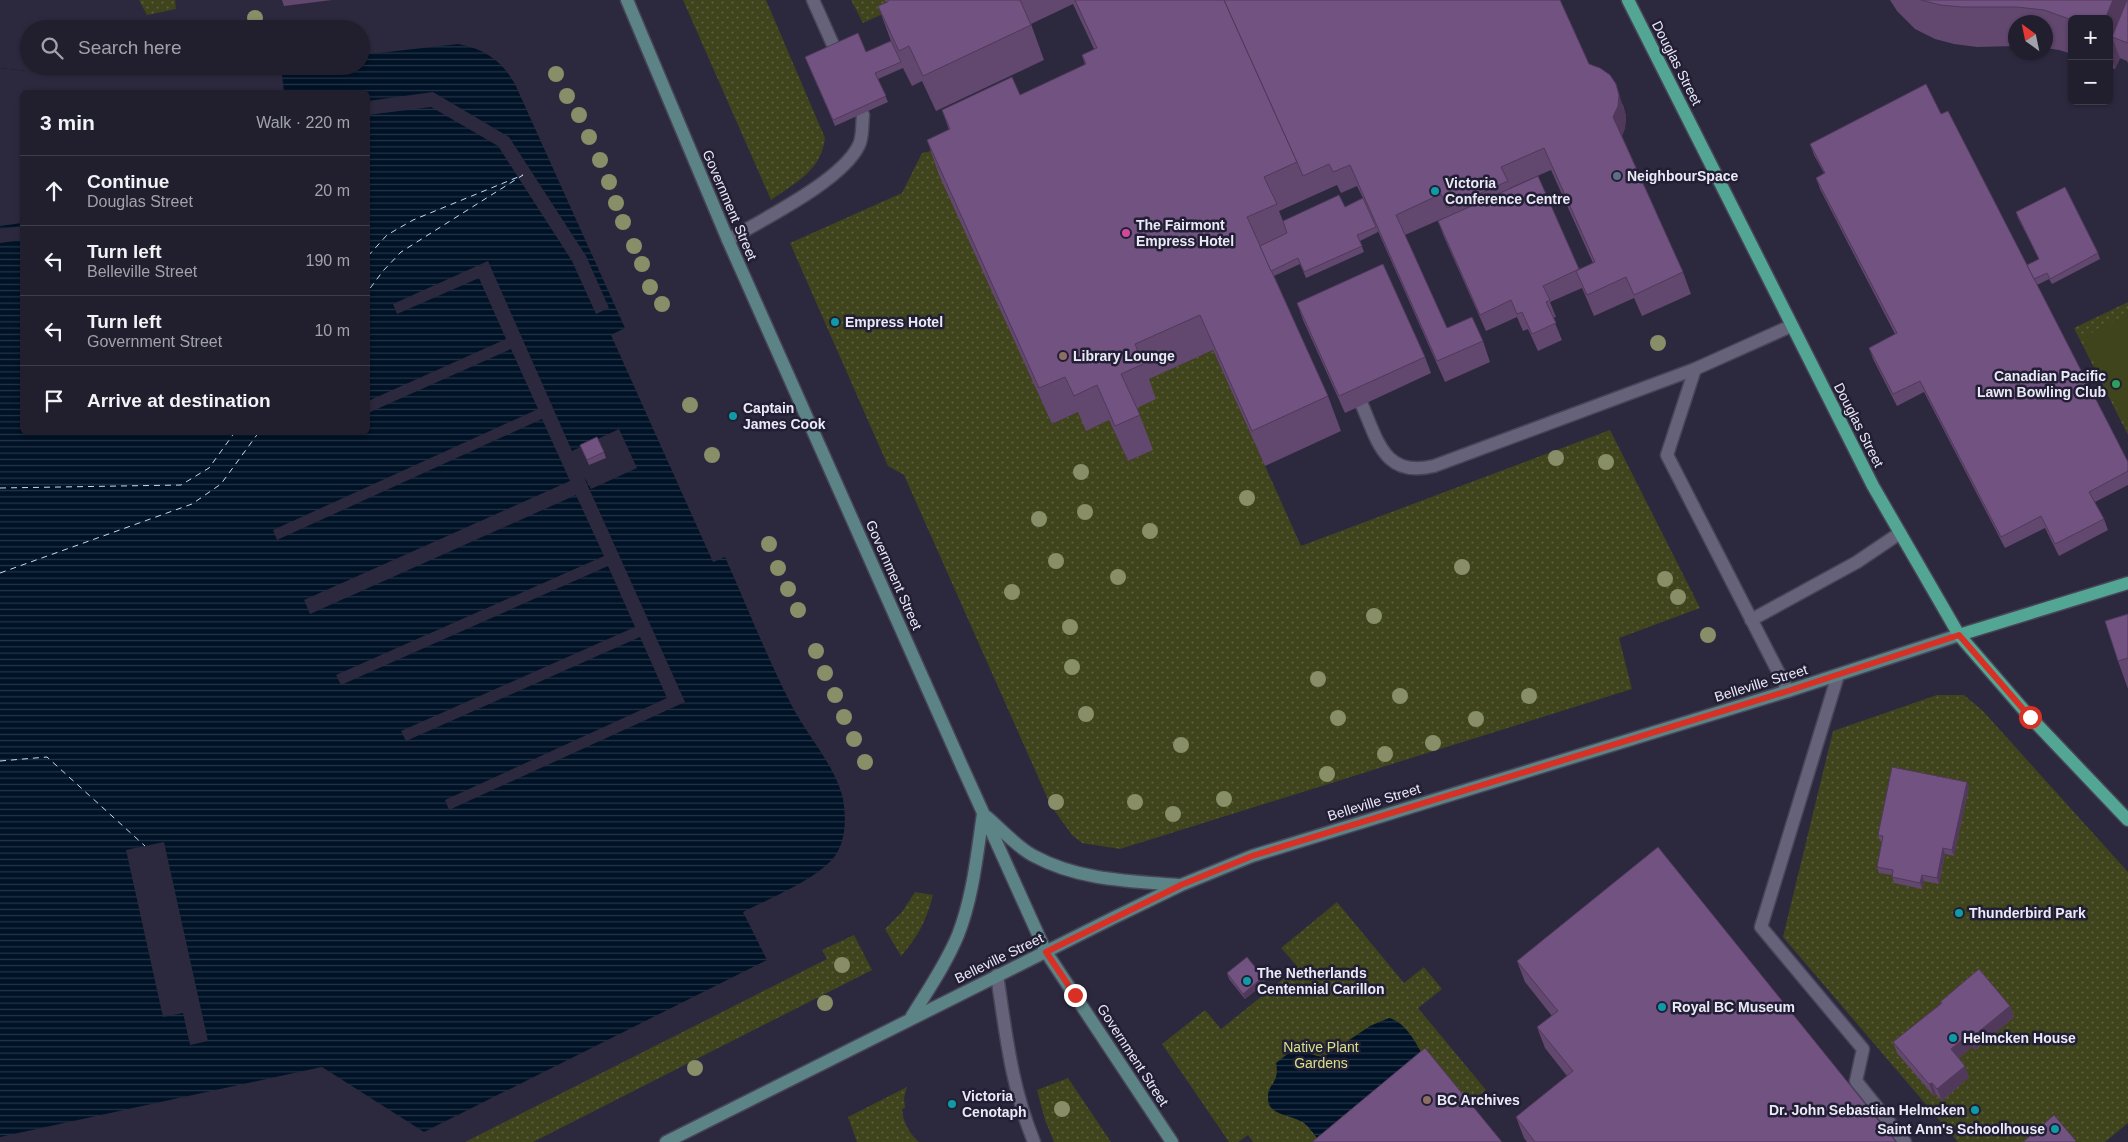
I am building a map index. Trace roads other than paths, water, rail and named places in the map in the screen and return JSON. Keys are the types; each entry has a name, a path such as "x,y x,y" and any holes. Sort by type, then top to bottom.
{"main road":[{"name":"Government Street","path":"627,0 728,240 1046,952 1172,1142"},
{"name":"Douglas Street","path":"1628,0 1873,486 1959,635 2030,717 2128,820"},
{"name":"Belleville Street","path":"666,1142 997,975 1181,885 1252,856 1788,691 1959,635 2128,583"},
{"path":"983,814 1032,856 1065,870 1110,880 1181,885"},
{"path":"911,1018 936,979 958,935 972,888 983,814"}],"lane":[{"path":"813,0 834,47"},
{"path":"728,240 813,189 842,168 860,145 864,115"},
{"path":"1362,405 1380,445 1389,458 1402,467 1418,470 1434,466 1696,369 1791,326"},
{"path":"1696,369 1667,455 1788,691"},
{"path":"1752,620 1857,562 1900,533"},
{"path":"1838,675 1761,927 1863,1049 1856,1081 1905,1142"},
{"path":"997,975 1014,1085 1034,1142"}],"water":[{"path":"458,44 476,49 492,57 504,69 515,84 625,328 611,335 713,562 725,557 783,688 798,717 828,763 843,799 845,812 844,832 841,845 831,860 809,878 743,912 767,960 424,1132 322,1067 0,1137 0,68 20,70 20,75 370,75 370,54"},
{"path":"1389,1018 1395,1020 1406,1029 1425,1060 1317,1138 1304,1123 1271,1108 1268,1097 1276,1075 1276,1063 1299,1045 1310,1054 1324,1057 1370,1026"}],"place":[{"name":"NeighbourSpace","path":"1617,176"},
{"name":"Victoria Conference Centre","path":"1435,191"},
{"name":"The Fairmont Empress Hotel","path":"1126,233"},
{"name":"Empress Hotel","path":"835,322"},
{"name":"Library Lounge","path":"1063,356"},
{"name":"Canadian Pacific Lawn Bowling Club","path":"2116,384"},
{"name":"Captain James Cook","path":"733,416"},
{"name":"Thunderbird Park","path":"1959,913"},
{"name":"The Netherlands Centennial Carillon","path":"1247,981"},
{"name":"Royal BC Museum","path":"1662,1007"},
{"name":"Helmcken House","path":"1953,1038"},
{"name":"BC Archives","path":"1427,1100"},
{"name":"Victoria Cenotaph","path":"952,1104"},
{"name":"Dr. John Sebastian Helmcken","path":"1975,1110"},
{"name":"Saint Ann's Schoolhouse","path":"2055,1129"}],"park label":[{"name":"Native Plant Gardens","path":"1321,1056"}]}
